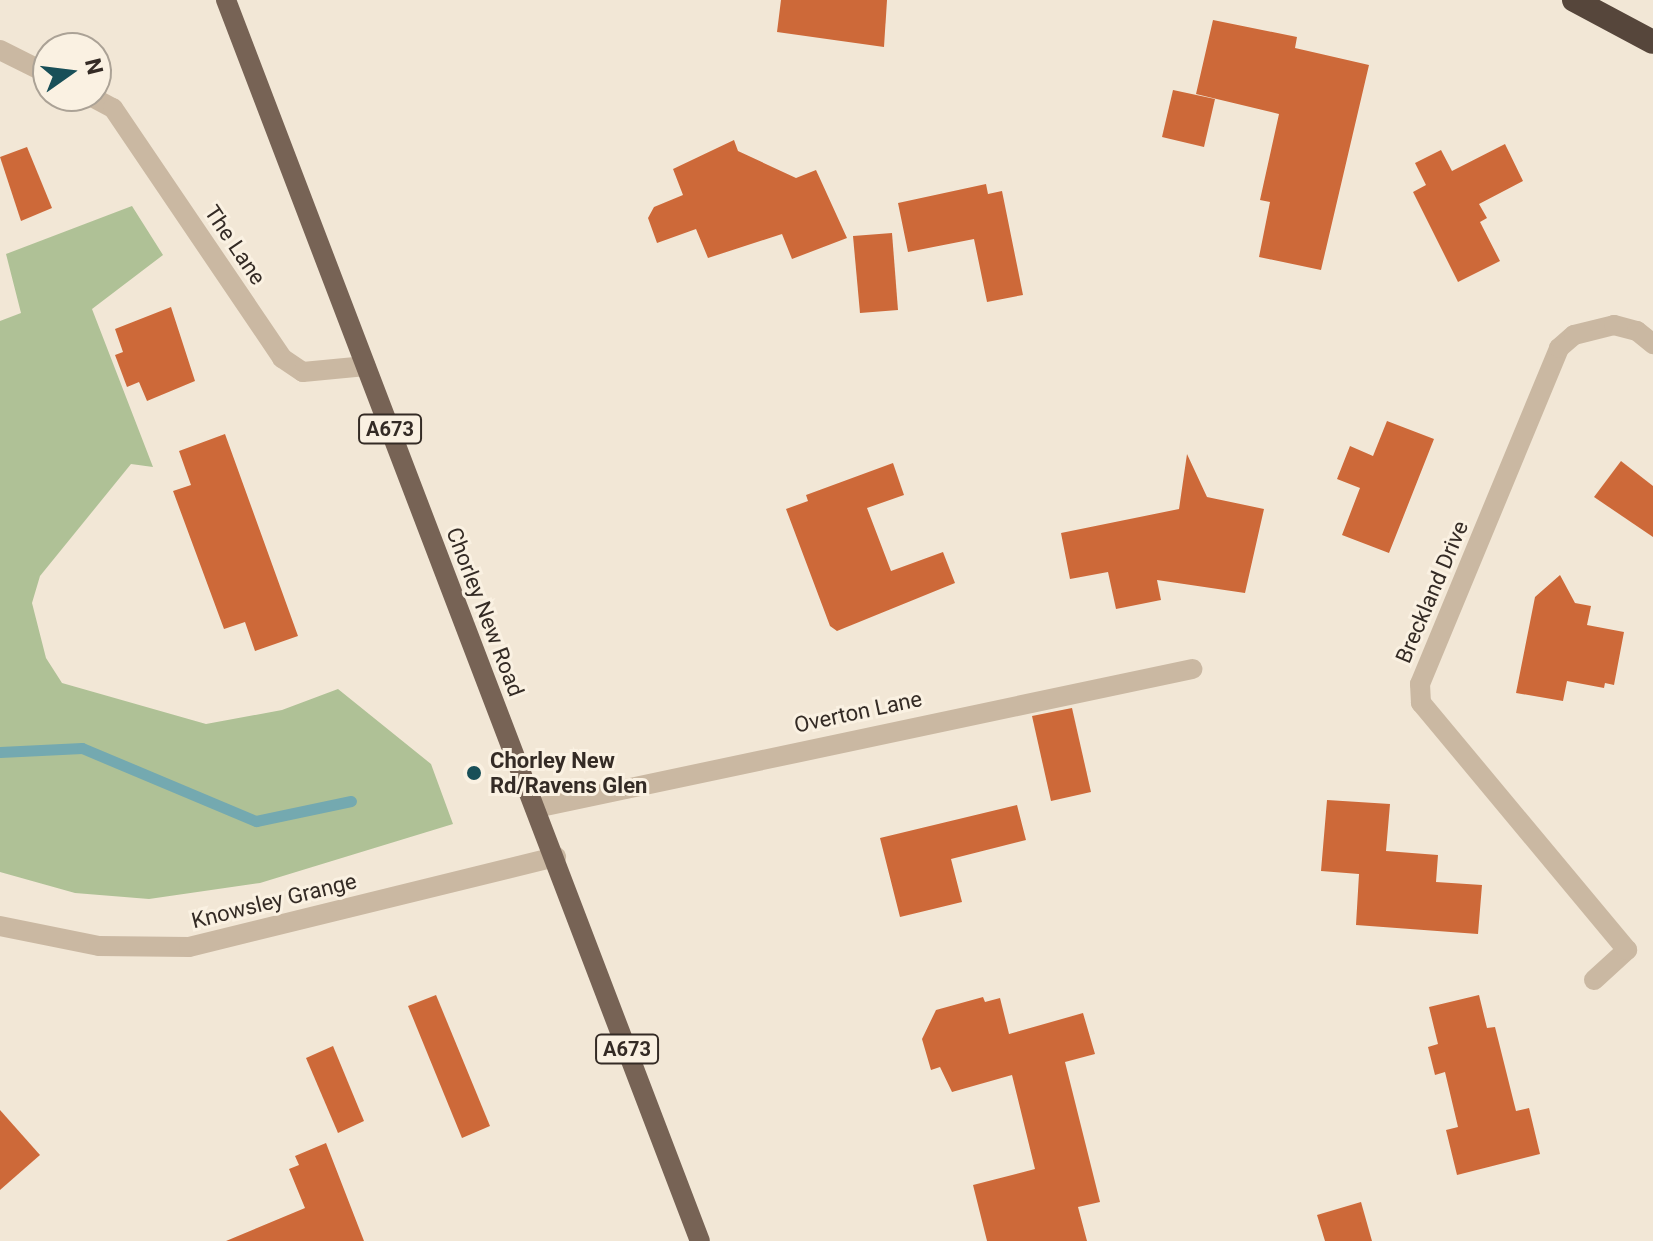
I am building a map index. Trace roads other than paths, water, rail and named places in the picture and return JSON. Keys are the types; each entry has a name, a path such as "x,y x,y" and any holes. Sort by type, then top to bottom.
{"highway":[{"path":"1574,0 1653,42"}],"main road":[{"name":"Chorley New Road","path":"226,0 556,857 700,1241"}],"street":[{"path":"0,50 32,66"},
{"name":"The Lane","path":"112,107 282,358 303,372 366,366"},
{"name":"Breckland Drive","path":"1594,980 1627,950 1421,703 1419,694 1559,348 1574,335 1614,325 1637,331 1653,344"},
{"name":"Overton Lane","path":"536,808 1192,669"},
{"name":"Knowsley Grange","path":"0,926 99,946 189,947 556,857"}],"waterway":[{"path":"0,752 82,748 256,821 351,801"}],"place":[{"name":"Chorley New Rd/Ravens Glen","path":"474,773"}]}
